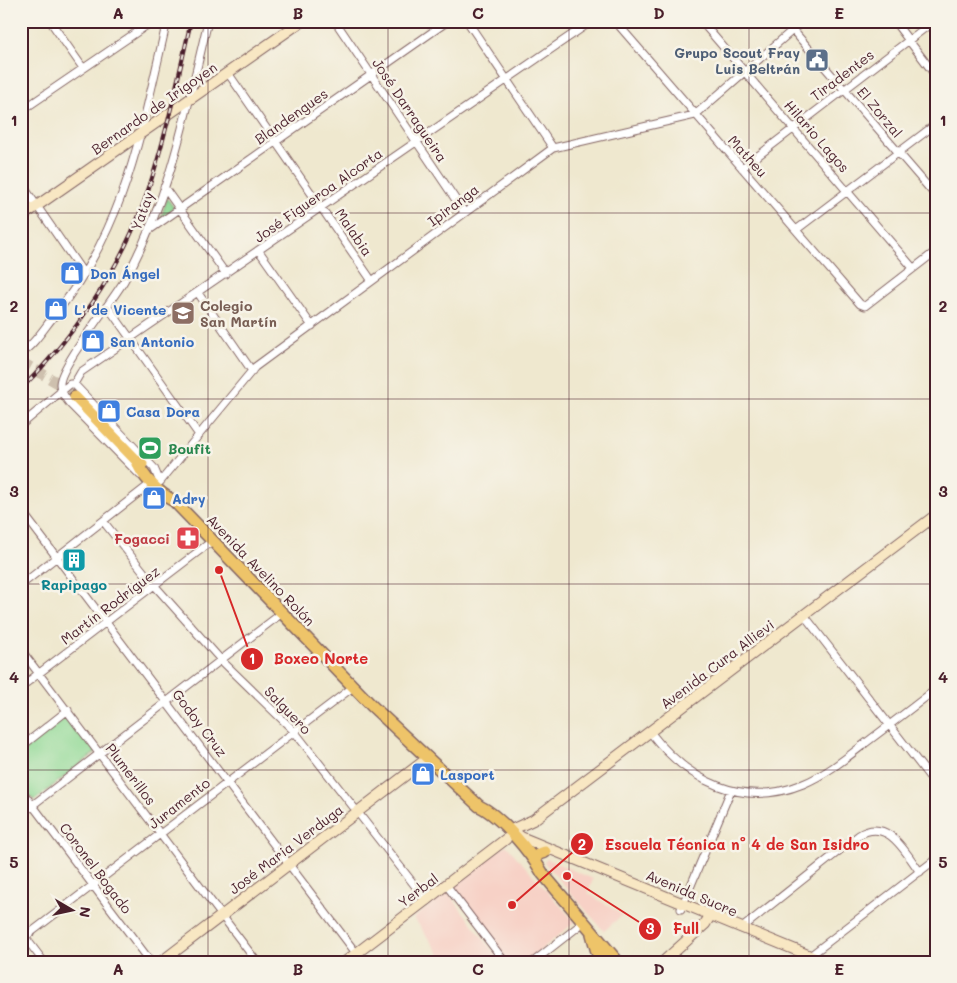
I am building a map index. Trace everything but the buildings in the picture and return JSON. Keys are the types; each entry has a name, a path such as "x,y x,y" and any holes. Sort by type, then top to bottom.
{"main road":[{"name":"Avenida Avelino Rolón","path":"75,397 137,461 139,468 166,497 174,501 353,687 479,806 485,816 507,831 534,859 543,874 618,962"},
{"name":"Avenida Avelino Rolón","path":"507,831 531,866 543,874"},
{"path":"534,859 539,854 546,852"},
{"path":"587,926 597,952 606,962"}],"street":[{"path":"50,21 83,68"},
{"path":"21,111 153,21"},
{"path":"21,353 67,300 84,274 119,206 140,136 167,21"},
{"name":"Yatay","path":"61,392 60,379 64,369 108,307 148,232 164,187 189,101 208,21"},
{"name":"Bernardo de Irigoyen","path":"21,217 140,136 302,21"},
{"name":"José Darragueira","path":"335,21 464,212"},
{"name":"Blandengues","path":"148,232 448,21"},
{"path":"467,21 553,148"},
{"name":"José Figueroa Alcorta","path":"21,425 61,392 74,384 78,374 592,21"},
{"name":"Matheu","path":"616,21 695,115 862,306 913,268"},
{"name":"Hilario Lagos","path":"701,21 913,268"},
{"name":"El Zorzal","path":"785,21 936,196"},
{"name":"Ipiranga","path":"21,585 103,521 155,484 252,371 464,212 553,148 695,115 803,21"},
{"path":"894,21 936,76"},
{"name":"Tiradentes","path":"742,168 934,21"},
{"name":"Malabia","path":"228,73 372,282"},
{"path":"796,230 936,124"},
{"path":"21,183 84,274"},
{"path":"164,187 226,274"},
{"path":"259,251 312,326"},
{"path":"913,268 936,251"},
{"path":"198,293 252,371"},
{"path":"108,307 199,435"},
{"name":"Avenida Avelino Rolón","path":"74,384 154,468 155,484"},
{"name":"Avenida Avelino Rolón","path":"61,392 155,484"},
{"name":"Godoy Cruz","path":"21,510 290,863 356,953"},
{"name":"Avenida Cura Allievi","path":"526,831 650,732 936,514"},
{"name":"Salguero","path":"103,521 155,586 221,660 294,731 427,901"},
{"name":"Martín Rodríguez","path":"21,687 212,541"},
{"path":"21,814 282,613"},
{"path":"804,615 936,785"},
{"name":"Plumerillos","path":"21,650 257,962"},
{"name":"Juramento","path":"22,936 94,885 353,687"},
{"path":"650,732 669,756 687,771 705,781 731,790 780,791 804,784 842,761 936,689"},
{"path":"21,747 68,710"},
{"name":"José Maria Verduga","path":"161,962 428,758"},
{"name":"Coronel Bogado","path":"21,790 152,962"},
{"path":"682,906 731,790"},
{"path":"742,928 859,835 869,830 880,829 892,836 920,872"},
{"name":"Avenida Sucre","path":"507,831 526,831 709,918 807,960 825,962"},
{"name":"Yerbal","path":"345,962 447,886 507,831"},
{"name":"Avenida Sucre","path":"526,831 531,846 682,906"},
{"path":"807,960 936,859"},
{"path":"447,886 505,962"},
{"path":"663,962 709,918"},
{"name":"Avenida Sucre","path":"709,918 742,928 807,960"},
{"path":"533,962 587,926"},
{"path":"22,936 44,962"}],"shaded area":[{"path":"21,370 35,379 21,392"},
{"path":"506,845 575,922 526,962 509,962 451,888"},
{"path":"547,859 593,879 588,893 622,915 604,931 544,862"},
{"path":"447,891 501,962 445,962 414,918"}],"green space":[{"path":"167,198 174,208 161,218"},
{"path":"68,714 96,752 35,800 29,797 22,786 20,772 21,751"}],"tunnel":[{"path":"21,362 58,383 75,397"}],"railway":[{"path":"21,389 59,348 77,325 108,278 134,228 158,157 191,21"}],"place":[{"name":"Grupo Scout Fray Luis Beltrán","path":"817,60"},
{"name":"Don Ángel","path":"72,273"},
{"name":"L' de Vicente","path":"56,309"},
{"name":"Colegio San Martín","path":"183,313"},
{"name":"San Antonio","path":"93,341"},
{"name":"Casa Dora","path":"109,411"},
{"name":"Boufit","path":"150,448"},
{"name":"Adry","path":"154,498"},
{"name":"Fogacci","path":"188,538"},
{"name":"Rapipago","path":"74,560"},
{"name":"Boxeo Norte","path":"219,570"},
{"name":"Lasport","path":"423,774"},
{"name":"Full","path":"567,876"},
{"name":"Escuela Técnica n° 4 de San Isidro","path":"512,905"}]}
